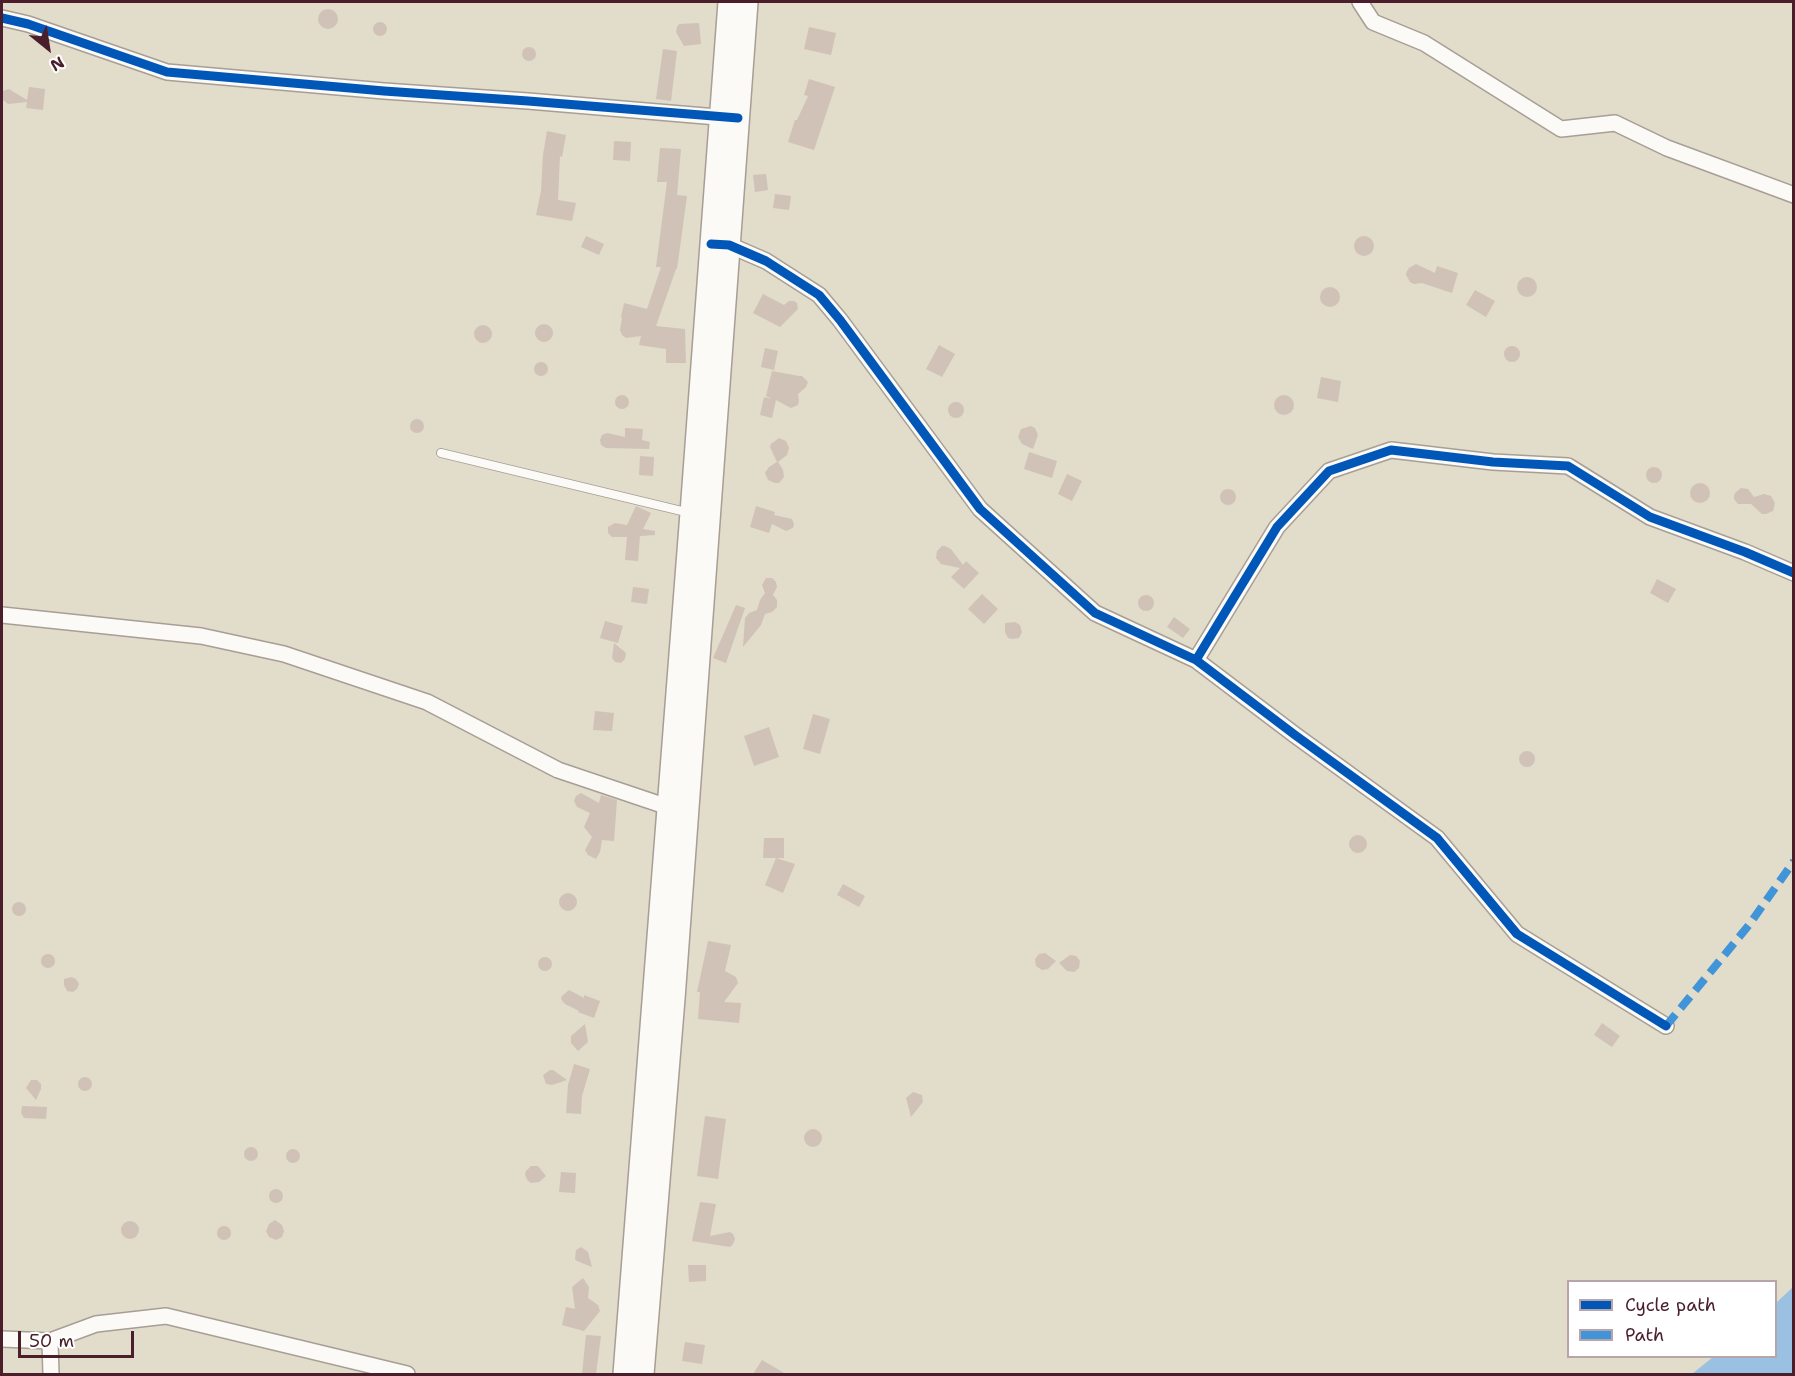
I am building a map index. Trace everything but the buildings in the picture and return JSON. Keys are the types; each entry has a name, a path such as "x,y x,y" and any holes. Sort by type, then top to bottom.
{"main road":[{"path":"643,1374 674,999 729,118 729,2"},
{"path":"729,118 747,2"},
{"path":"624,1374 692,513 720,244"}],"street":[{"path":"1360,2 1373,22 1424,43 1561,129 1615,123 1667,147 1794,195"},
{"path":"2,18 28,24 166,72 729,118"},
{"path":"720,244 766,261 819,295 980,509 1095,613 1196,660 1294,735 1437,838 1517,934 1666,1026"},
{"path":"1196,660 1277,527 1329,471 1391,450 1493,462 1568,466 1650,518 1745,552 1794,573"},
{"path":"2,615 201,636 284,654 427,702 558,770 668,807"},
{"path":"2,1339 50,1341 96,1324 166,1316 407,1374"},
{"path":"50,1341 51,1374"}],"lane":[{"path":"441,453 692,513"}],"water":[{"path":"1793,1287 1793,1374 1692,1374 1712,1358 1777,1358 1777,1302"}],"marked path":[{"path":"1666,1026 1749,925 1794,861"}],"cycle path":[{"path":"2,18 28,24 167,72 738,118"},
{"path":"711,244 729,245 766,261 819,295 980,509 1095,613 1196,660 1437,838 1517,934 1666,1026"},
{"path":"1196,660 1277,527 1329,471 1391,450 1493,462 1568,466 1650,517 1745,552 1794,573"}]}
